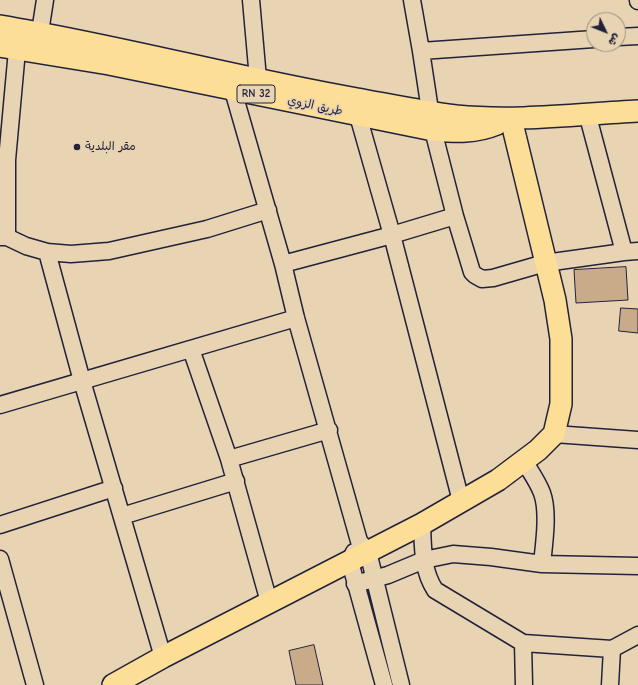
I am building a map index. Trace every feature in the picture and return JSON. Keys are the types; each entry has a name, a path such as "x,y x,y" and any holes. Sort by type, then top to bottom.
{"main road":[{"name":"طريق الزوي","path":"19,39 109,64 231,81 432,121 459,133 484,130 511,119 638,110"},
{"path":"113,685 163,657 350,562 364,546 422,524 498,480 538,450 554,434 561,404 561,339 555,300 545,264 511,119"}],"street":[{"path":"45,0 19,39 3,160 3,237 26,246 48,252 71,254 109,252 207,229 268,210"},
{"path":"251,0 259,87"},
{"path":"412,0 432,121 455,216 472,272 478,278 493,278 545,264 631,251 588,114"},
{"path":"626,37 638,36"},
{"path":"421,51 586,40"},
{"path":"231,81 284,264 296,318 374,579 401,685"},
{"path":"356,107 392,235 461,501"},
{"path":"284,264 392,235 455,216"},
{"path":"48,252 82,381 163,657"},
{"path":"0,405 296,318"},
{"path":"191,349 236,481 269,602"},
{"path":"229,459 329,430"},
{"path":"554,434 638,440"},
{"path":"524,461 542,493 544,502 545,531 542,564"},
{"path":"122,516 236,481"},
{"path":"0,525 114,488"},
{"path":"422,524 424,560 429,581 435,590 523,643 612,650 638,635"},
{"path":"355,584 400,570 424,560 453,554 491,557 542,564 638,566"},
{"path":"0,559 35,685"},
{"path":"350,562 384,685"},
{"path":"523,643 524,685"},
{"path":"610,685 612,650"},
{"path":"379,668 396,663"}],"building":[{"path":"626,267 628,300 576,303 574,270"},
{"path":"621,308 638,309 638,333 619,331"},
{"path":"314,645 323,685 296,685 289,651"}],"place":[{"name":"مقر البلدية","path":"77,147"}]}
